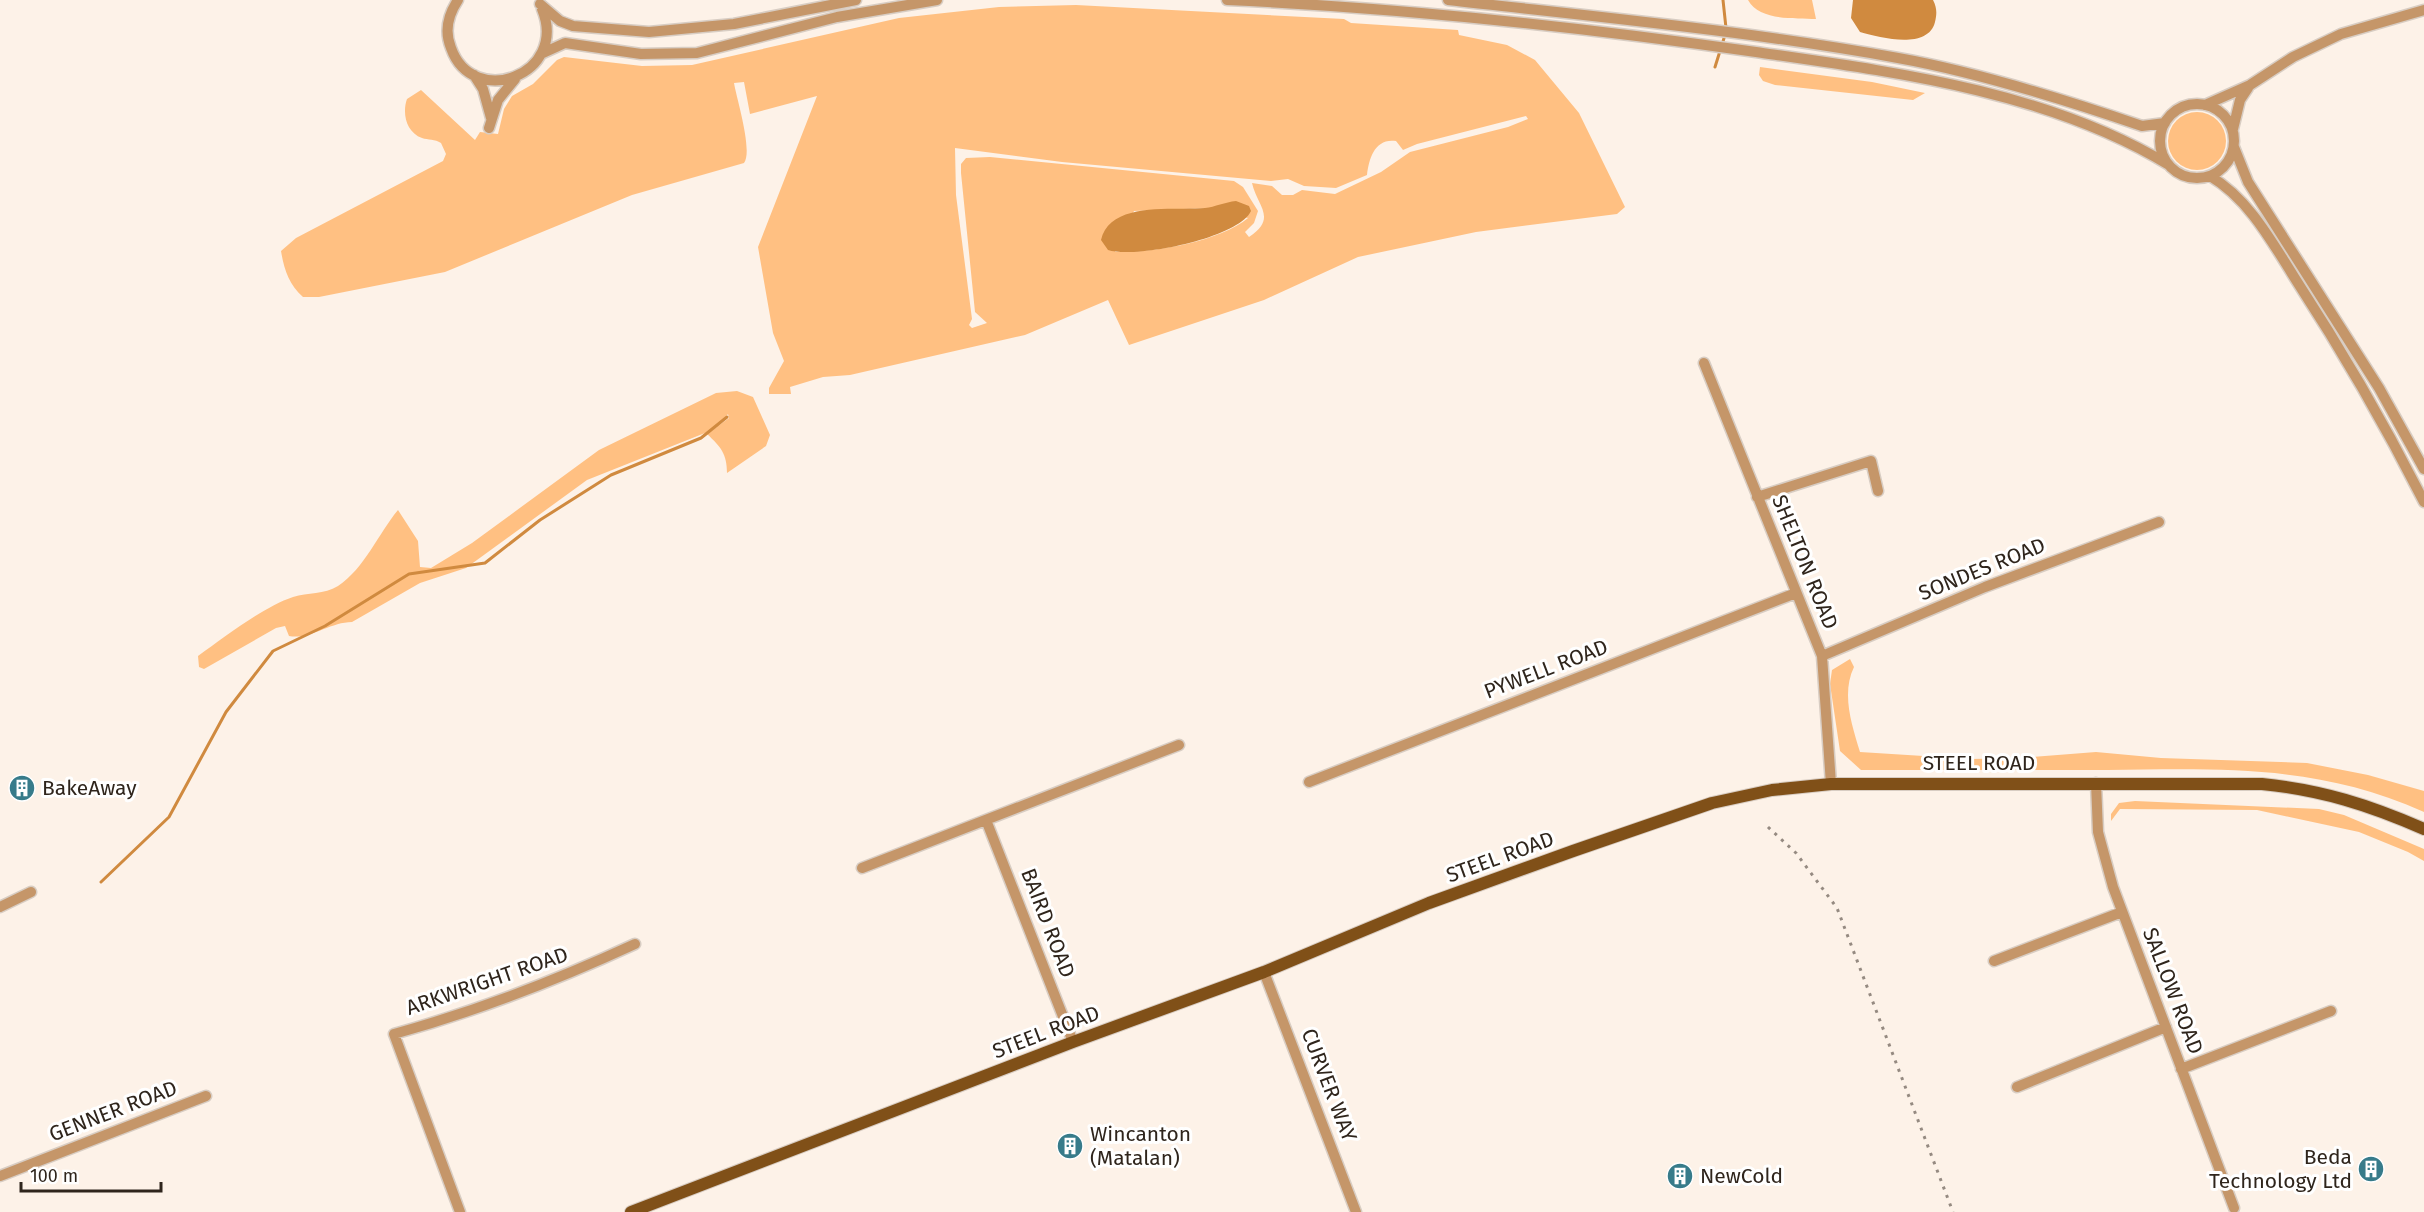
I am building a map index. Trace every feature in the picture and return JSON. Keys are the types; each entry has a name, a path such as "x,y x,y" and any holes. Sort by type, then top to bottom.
{"main road":[{"name":"STEEL ROAD","path":"631,1212 1073,1042 1264,972 1429,903 1712,803 1772,790 1831,784 2262,784 2309,789 2355,801 2424,829"}],"street":[{"path":"458,0 447,24 448,40 453,54 462,67 474,75 503,81 517,77"},
{"path":"539,2 560,21 573,26 650,32 734,24 856,0"},
{"path":"543,53 565,43 640,54 697,53 837,17 937,0"},
{"path":"1227,0 1337,5 1526,22 1899,72 1985,93 2069,118 2135,145 2187,177 2210,176 2231,188 2279,254 2383,421 2424,502"},
{"path":"1448,0 1690,27 1899,58 1983,79 2142,126 2165,123"},
{"path":"474,75 483,89 490,123 502,92 536,63 543,53 547,37 547,20 539,2"},
{"path":"2169,165 2160,144 2165,123 2175,111 2185,106 2205,105 2250,86 2294,57 2341,34 2424,10"},
{"path":"2250,86 2240,100 2233,129 2234,147 2248,182 2379,388 2424,469"},
{"path":"2205,105 2223,115 2233,129"},
{"path":"2210,176 2230,159 2234,147"},
{"name":"SHELTON ROAD","path":"1704,363 1822,656 1831,784"},
{"path":"1757,497 1871,461 1878,491"},
{"name":"SONDES ROAD","path":"1822,656 1985,587 2159,522"},
{"name":"PYWELL ROAD","path":"1309,782 1796,593"},
{"path":"862,868 1179,745"},
{"name":"SALLOW ROAD","path":"2096,783 2098,832 2122,912 2234,1208"},
{"name":"BAIRD ROAD","path":"986,820 1073,1042"},
{"path":"0,907 31,892"},
{"path":"1994,961 2122,912"},
{"name":"ARKWRIGHT ROAD","path":"460,1212 394,1034 453,1017 586,967 635,944"},
{"name":"CURVER WAY","path":"1264,972 1356,1212"},
{"path":"2181,1069 2331,1011"},
{"path":"2017,1087 2166,1027"},
{"name":"GENNER ROAD","path":"0,1176 206,1096"}],"shaded area":[{"path":"1748,0 1812,0 1816,19 1769,15 1753,7"},
{"path":"1853,0 1933,0 1936,11 1935,22 1931,31 1914,39 1891,39 1860,32 1851,18"},
{"path":"1076,5 1344,19 1351,23 1458,30 1459,35 1507,45 1535,60 1579,113 1625,207 1617,214 1476,232 1358,257 1264,300 1129,345 1108,300 1025,335 850,375 823,377 790,387 791,394 769,394 769,388 784,361 773,333 758,247 817,96 750,114 744,82 734,83 746,137 747,148 744,163 632,195 445,272 319,297 303,297 294,287 286,270 281,251 296,238 443,161 446,154 441,143 417,135 409,127 405,116 407,99 421,90 475,140 480,132 498,134 504,109 512,96 533,84 557,60 564,57 642,66 692,65 899,18 999,7","holes":["1526,116 1528,119 1508,127 1410,152 1381,172 1335,194 1302,190 1293,195 1282,195 1272,186 1252,183 1264,218 1258,230 1249,237 1245,232 1254,223 1258,211 1243,187 1234,181 990,157 966,158 961,164 961,173 975,312 987,323 972,328 969,325 972,319 956,195 955,148 1062,162 1271,181 1288,179 1304,186 1336,188 1367,175 1374,150 1383,143 1396,141 1403,150 1417,144","1208,208 1248,218 1220,234 1203,240 1166,248 1115,252 1134,211"]},
{"path":"1760,67 1872,82 1925,93 1913,100 1775,85 1763,81 1759,75"},
{"path":"2191,112 2203,112 2218,120 2226,135 2226,147 2218,162 2203,170 2191,170 2176,162 2168,147 2168,135 2176,120"},
{"path":"1236,201 1249,206 1251,211 1243,221 1208,238 1140,252 1108,250 1101,240 1107,227 1130,213 1145,210 1205,208"},
{"path":"737,391 753,397 770,435 766,446 727,473 722,451 707,434 718,426 587,480 466,568 420,583 352,622 297,637 289,636 285,626 276,628 204,669 199,667 198,656 257,615 293,597 333,589 348,579 364,560 398,510 418,541 420,567 431,568 472,543 599,450 716,393","holes":["728,414 729,418 718,426"]},
{"path":"1850,659 1854,667 1848,688 1849,710 1860,752 1971,759 2096,752 2161,758 2307,763 2368,775 2424,791 2424,812 2385,796 2346,785 2307,777 2229,770 1861,770 1840,751 1830,684 1832,670"},
{"path":"2135,801 2319,809 2344,815 2424,849 2424,861 2359,832 2257,810 2120,809 2111,821 2111,814 2119,803"}],"waterway":[{"path":"1723,0 1726,28"},
{"path":"1715,67 1725,35"},
{"path":"101,882 169,817 226,712 273,651 325,626 409,574 485,563 540,520 611,475 701,438 727,417"}],"railway":[{"path":"1768,827 1796,853 1837,908 1953,1212"}],"place":[{"name":"BakeAway","path":"22,788"},
{"name":"Wincanton (Matalan)","path":"1070,1146"},
{"name":"Beda Technology Ltd","path":"2371,1169"},
{"name":"NewCold","path":"1680,1176"}]}
